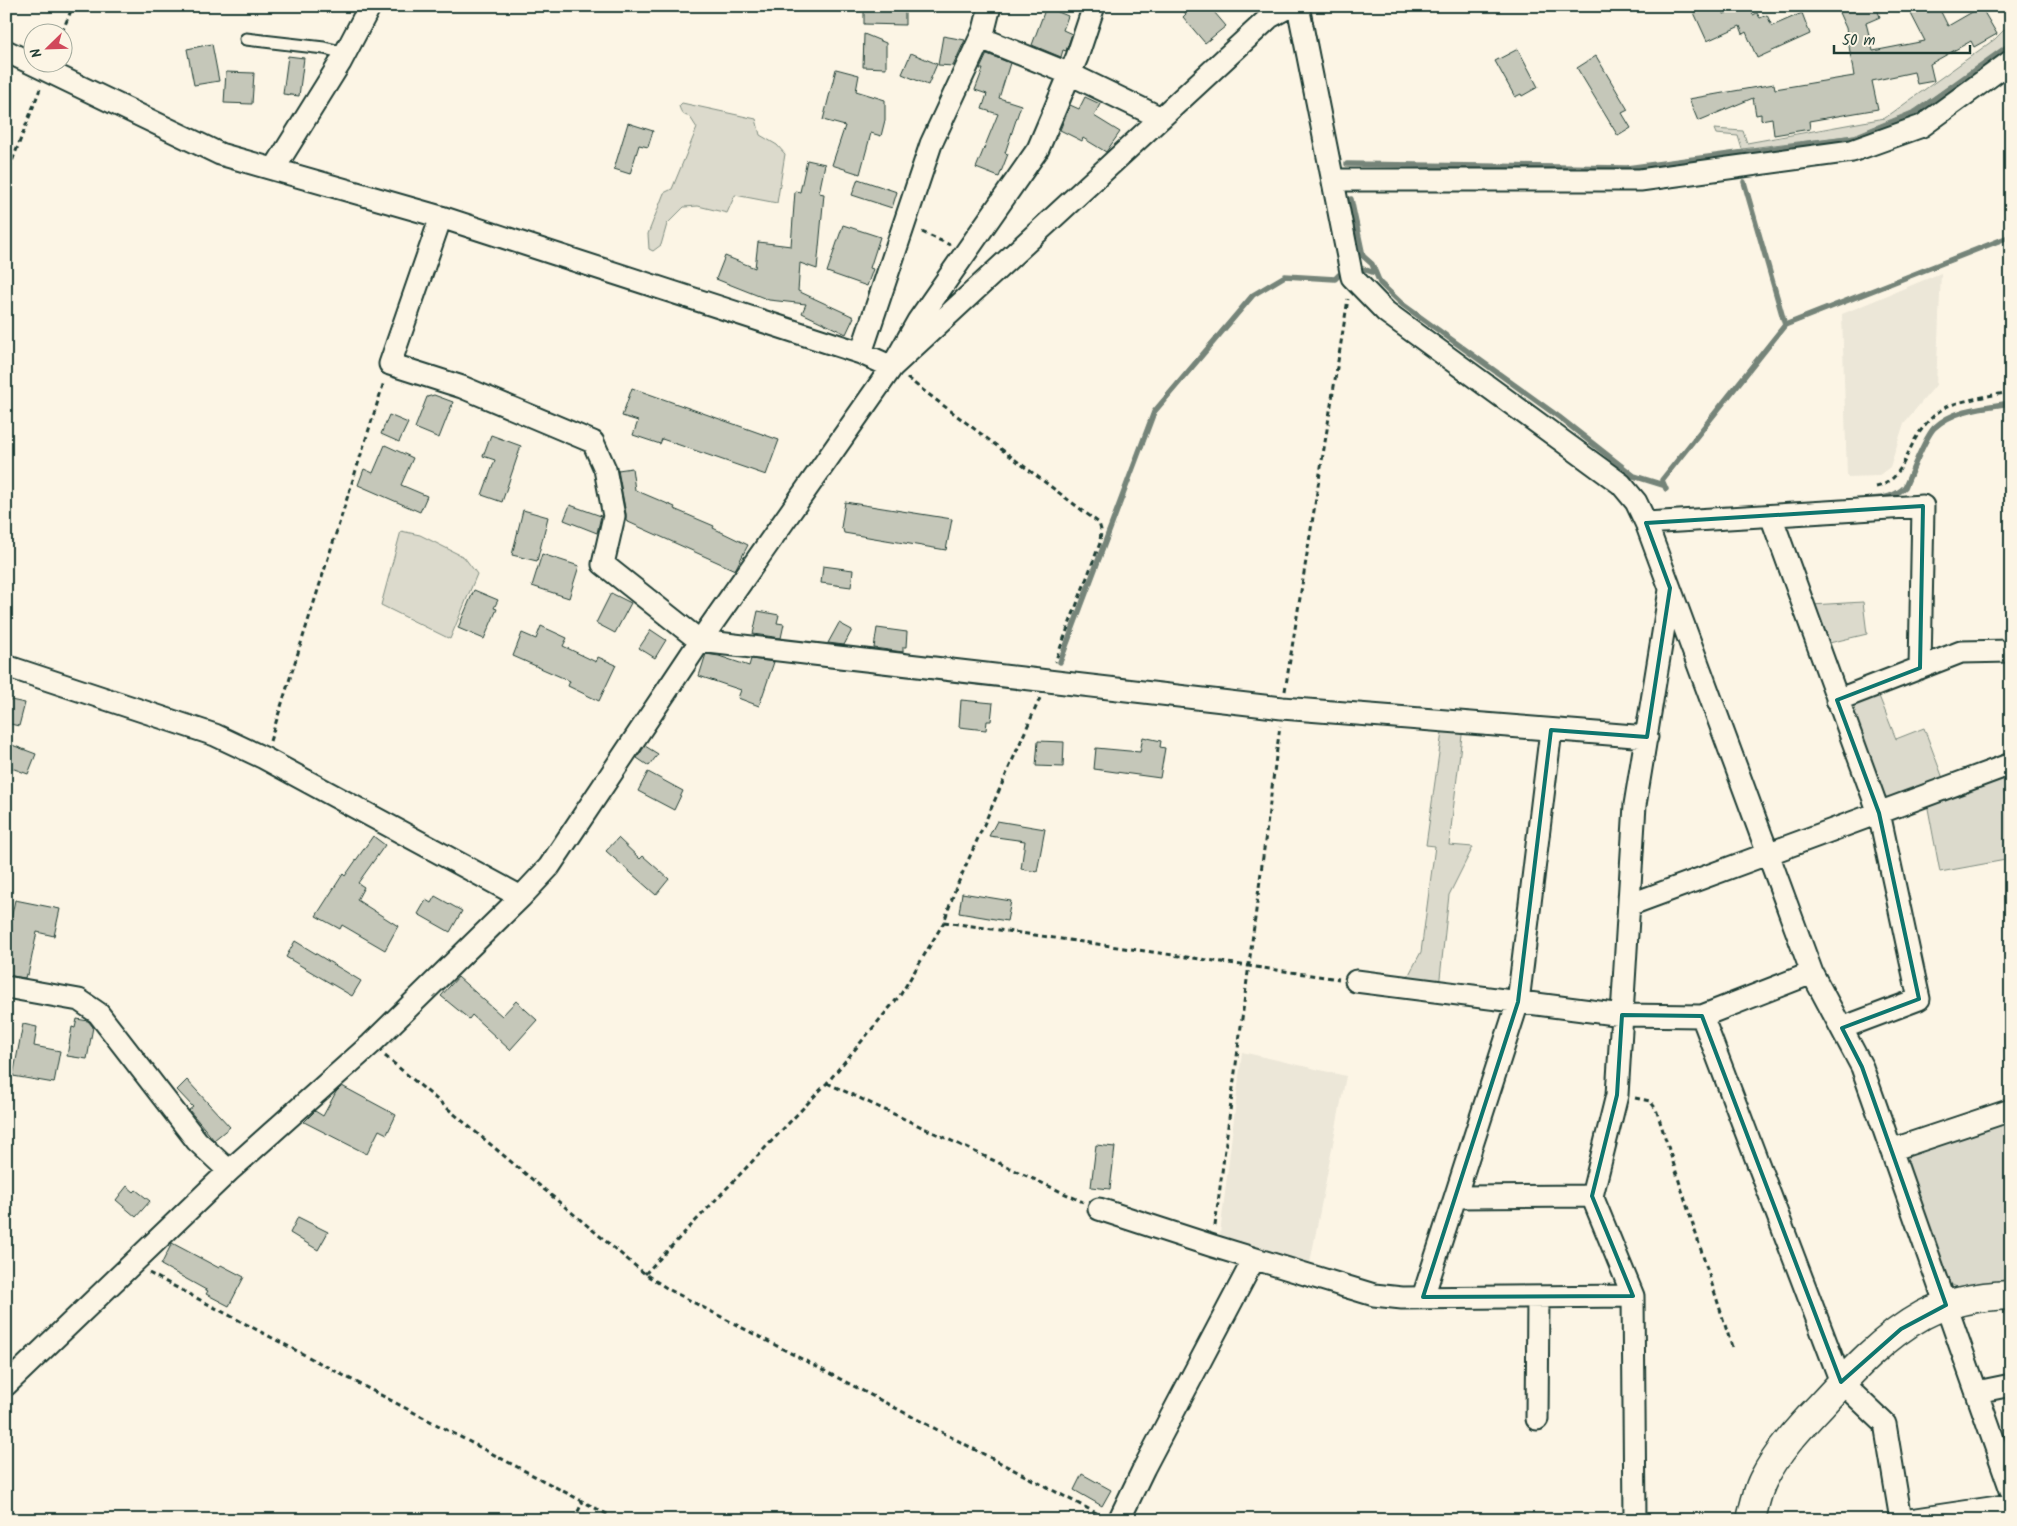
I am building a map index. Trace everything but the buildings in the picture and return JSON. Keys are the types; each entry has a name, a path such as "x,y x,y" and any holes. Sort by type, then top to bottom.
{"street":[{"path":"274,170 345,53 370,6"},
{"path":"861,353 931,144 981,38 990,6"},
{"path":"6,1385 229,1171 370,1044 549,867 700,641 892,367 918,321 1038,149 1070,74 1094,6"},
{"path":"892,367 1270,17 1290,6"},
{"path":"1298,6 1352,277 1386,312 1621,484 1636,502 1646,523 1812,973 1862,1067 2011,1490"},
{"path":"981,38 1070,74 1161,118"},
{"path":"6,51 220,154 441,217 861,353 892,367"},
{"path":"1334,180 1640,180 1852,151 1922,126 2011,61"},
{"path":"441,217 390,364 462,387 593,442 605,469 614,516 603,564 700,641 1282,708 1647,737"},
{"path":"1646,523 1923,506 1920,668"},
{"path":"1771,516 1879,813 1919,999 1842,1028"},
{"path":"1635,1520 1633,1296 1592,1196 1617,1095 1635,805 1670,588"},
{"path":"1837,700 1961,652 2011,651"},
{"path":"6,666 215,735 264,758 521,896"},
{"path":"1423,1298 1518,1002 1550,730"},
{"path":"1629,905 2011,764"},
{"path":"1356,981 1622,1015 1702,1016 1812,973"},
{"path":"6,987 79,1000 98,1013 197,1140 229,1171"},
{"path":"1702,1016 1841,1382 1885,1424 1901,1520"},
{"path":"1892,1150 2011,1110"},
{"path":"1456,1197 1592,1196"},
{"path":"1099,1209 1374,1295 1423,1298 1633,1296"},
{"path":"1119,1520 1144,1468 1254,1258"},
{"path":"1751,1520 1762,1481 1772,1465 1802,1425 1841,1382 1869,1355 1923,1314 1946,1305 1977,1298 2011,1295"},
{"path":"1538,1297 1538,1419"},
{"path":"1977,1392 2011,1385"},
{"path":"1910,1520 2011,1505"}],"lane":[{"path":"246,38 324,48 345,53"}],"path":[{"path":"66,22 72,6"},
{"path":"6,177 41,87"},
{"path":"1213,1246 1282,708 1352,277"},
{"path":"264,758 390,364"},
{"path":"645,1274 827,1083 901,994 944,922 955,890 1048,681 1100,543 1101,530 1099,523 892,367"},
{"path":"1869,488 1879,487 1891,482 1919,434 1930,420 1945,407 2011,392"},
{"path":"944,922 1356,981"},
{"path":"370,1044 645,1274 668,1289 1109,1520"},
{"path":"827,1083 1099,1209"},
{"path":"1617,1095 1646,1099 1656,1109 1733,1350"},
{"path":"133,1265 618,1520"},
{"path":"574,1520 583,1501"}],"highlighted area":[{"path":"1923,506 1920,668 1837,700 1879,813 1919,999 1842,1028 1862,1067 1946,1305 1901,1329 1841,1382 1702,1016 1622,1015 1617,1095 1592,1196 1633,1296 1423,1297 1518,1002 1551,730 1647,737 1670,588 1646,523"}],"shaded area":[{"path":"2011,23 2011,44 1914,110 1854,135 1742,149 1738,136 1716,134 1714,129 1743,131 1747,143 1885,118 1995,39"},
{"path":"682,103 756,119 760,135 777,145 785,154 777,203 735,195 727,213 698,206 684,207 667,224 661,245 653,251 649,249 648,234 664,193 672,189 697,128 690,117 682,112 679,106"},
{"path":"1941,273 1936,385 1904,423 1890,467 1878,476 1847,477 1842,314"},
{"path":"401,531 420,535 464,557 477,574 450,639 381,605"},
{"path":"1863,602 1867,634 1825,644 1811,605"},
{"path":"1877,691 1896,739 1924,728 1944,781 1893,801 1883,798 1849,708 1854,700"},
{"path":"1443,725 1463,727 1449,845 1473,847 1449,895 1439,987 1405,982 1421,952 1435,846 1426,845"},
{"path":"2011,772 2011,859 1940,872 1927,803"},
{"path":"1242,1052 1346,1076 1309,1268 1224,1242 1220,1234"},
{"path":"2011,1117 2011,1279 1957,1287 1948,1283 1905,1162 1908,1153"}],"waterway":[{"path":"1347,164 1627,168 1856,137 1916,112 2011,44"},
{"path":"1744,182 1785,325"},
{"path":"1351,199 1363,256 1372,264 1380,283 1402,304 1559,417 1634,476 1663,485"},
{"path":"1666,489 1662,480 1785,325 2011,236"},
{"path":"1363,269 1375,273"},
{"path":"1060,662 1154,412 1253,295 1285,276 1335,279 1339,275"},
{"path":"1871,499 1893,495 1905,487 1926,440 1934,428 1942,422 1970,410 2011,403"}]}
